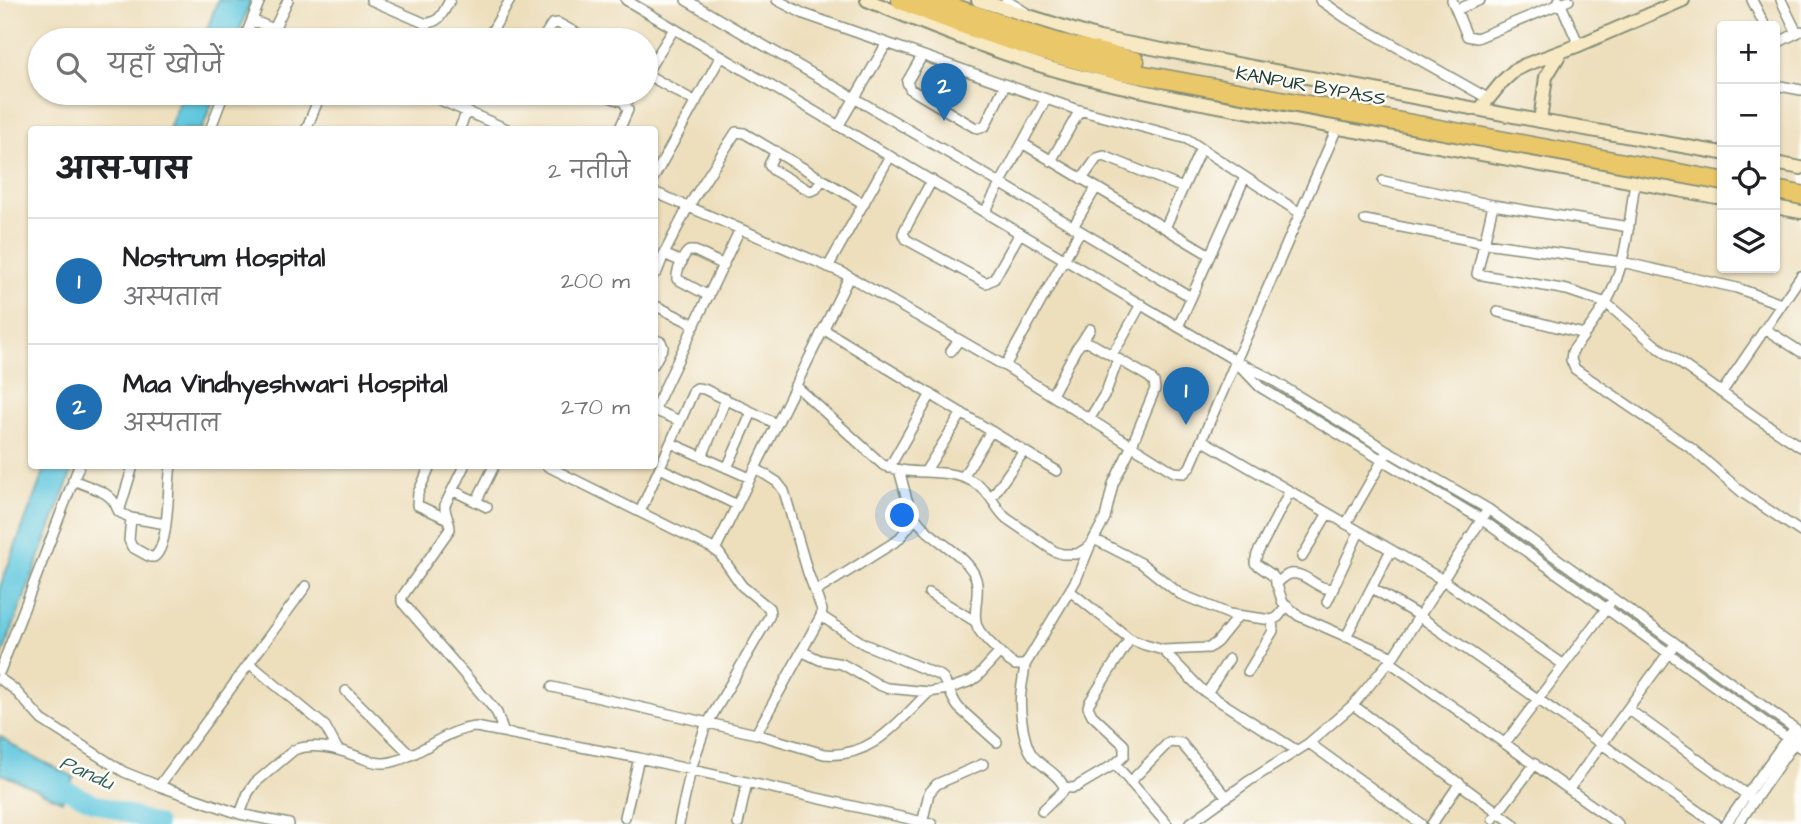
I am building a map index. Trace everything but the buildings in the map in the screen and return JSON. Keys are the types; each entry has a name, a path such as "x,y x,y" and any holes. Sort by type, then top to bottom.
{"highway":[{"name":"KANPUR BYPASS","path":"901,0 942,18 1048,53 1117,70 1717,180"},
{"name":"KANPUR BYPASS","path":"934,0 1055,42 1123,59 1717,168"},
{"path":"1780,179 1801,183"},
{"path":"1780,191 1801,195"}],"main road":[{"path":"867,0 927,25 1050,68 1091,79 1180,99 1717,197"},
{"path":"978,0 1099,38 1717,152"},
{"path":"1480,109 1515,70 1683,0"},
{"path":"1541,121 1546,77 1561,52"},
{"path":"1780,164 1801,168"},
{"path":"1780,208 1801,212"}],"street":[{"path":"249,28 260,0"},
{"path":"274,28 288,0"},
{"path":"371,0 431,24 440,17 450,0"},
{"path":"494,28 510,0"},
{"path":"626,0 1236,361 1260,387 1488,509 1793,728 1794,743 1726,824"},
{"path":"686,0 1191,297"},
{"path":"777,0 804,14 1004,85 1080,110 1187,139 1300,213"},
{"path":"1006,0 1032,18"},
{"path":"1320,0 1346,18 1489,99"},
{"path":"1452,0 1467,36 1477,38 1563,1 1579,45"},
{"path":"1456,10 1480,0"},
{"path":"1752,0 1762,21"},
{"path":"1780,42 1799,32 1781,0"},
{"path":"252,20 272,28"},
{"path":"550,28 552,24 558,23 567,28"},
{"path":"658,55 674,29"},
{"path":"839,125 887,43"},
{"path":"922,55 908,78 911,89 974,127 985,126 1004,85"},
{"path":"658,170 721,56"},
{"path":"658,81 696,102"},
{"path":"1780,86 1801,90"},
{"path":"985,212 1046,99"},
{"path":"212,126 219,105"},
{"path":"309,126 317,105"},
{"path":"452,105 500,126"},
{"path":"621,126 628,110 626,105"},
{"path":"1051,161 1080,110"},
{"path":"461,126 467,111"},
{"path":"658,194 849,276 1005,366 1174,471 1184,473 1190,467 1202,440 1337,128"},
{"path":"658,267 688,207 736,132 744,133 864,204"},
{"path":"1022,144 1210,255"},
{"path":"1165,228 1201,148"},
{"path":"776,152 769,165 773,170 810,191 816,189 822,179"},
{"path":"828,267 890,156"},
{"path":"1082,179 1097,158 1104,156 1183,188"},
{"path":"1178,327 1245,177"},
{"path":"932,180 905,229 903,234 907,240 986,283 994,279 1020,233"},
{"path":"1383,181 1493,205 1629,227"},
{"path":"1635,182 1622,262 1606,303 1572,352 1571,360 1575,369 1692,449 1744,493 1801,532"},
{"path":"1005,366 1065,259 1096,188"},
{"path":"1493,205 1477,274 1567,290 1606,303 1655,345 1801,447"},
{"path":"1365,220 1485,243 1622,262 1737,288 1781,304"},
{"path":"658,402 740,229"},
{"path":"709,296 677,279 682,262 690,251 723,265"},
{"path":"664,254 682,262"},
{"path":"715,550 849,276"},
{"path":"1722,392 1801,276"},
{"path":"1090,418 1106,391 1115,357 1141,304"},
{"path":"658,307 695,325"},
{"path":"1498,312 1584,334"},
{"path":"823,329 1057,471"},
{"path":"1052,395 1076,349 1090,329"},
{"path":"1765,329 1801,352"},
{"path":"951,351 959,340"},
{"path":"658,341 663,347 658,356"},
{"path":"1064,787 1061,781 1034,758 1027,744 1021,706 1025,664 1080,571 1105,518 1113,484 1155,389 1154,382 1149,377 1094,345 1082,343"},
{"path":"795,385 883,465 894,469 953,474 976,483 992,497 1006,518 1062,554 1077,554 1092,542"},
{"path":"640,512 696,388 704,389 777,424"},
{"path":"931,394 894,469 915,519 964,560 976,577 976,622 979,630 1015,665 1025,664"},
{"path":"702,457 726,399"},
{"path":"658,412 680,421"},
{"path":"727,468 752,412"},
{"path":"925,472 962,413"},
{"path":"963,477 991,431"},
{"path":"1202,440 1443,580 1564,665"},
{"path":"671,443 750,478"},
{"path":"992,497 1024,451"},
{"path":"1385,455 1481,519 1794,743"},
{"path":"1346,524 1385,455"},
{"path":"660,468 737,505"},
{"path":"755,468 777,482 784,491 822,610 756,734"},
{"path":"0,671 78,469"},
{"path":"119,512 132,469"},
{"path":"131,518 130,544 135,550 150,556 158,555 166,523 171,469"},
{"path":"429,469 418,493 417,505 448,519"},
{"path":"462,469 445,505 450,529 402,597 402,602 490,704 497,713 503,731"},
{"path":"476,502 492,469"},
{"path":"564,469 715,550 742,586 771,612 701,737 679,824"},
{"path":"74,480 105,494 115,502 119,512 131,518 166,523"},
{"path":"452,490 487,507"},
{"path":"1290,491 1255,559 1257,566 1272,575 1286,607 1298,616 1392,659 1618,824"},
{"path":"1189,824 1309,743 1353,705 1392,659 1488,509"},
{"path":"1302,557 1328,513"},
{"path":"816,592 898,540 915,519"},
{"path":"1327,602 1359,531"},
{"path":"1092,542 1141,563 1181,594 1216,610 1272,620 1286,607"},
{"path":"1346,637 1391,550"},
{"path":"1547,566 1554,557"},
{"path":"1276,584 1286,576 1294,574 1326,590 1335,586"},
{"path":"159,786 306,586"},
{"path":"1372,588 1419,616 1716,824"},
{"path":"1070,592 1130,639 1163,650 1209,648 1238,616"},
{"path":"929,593 976,622"},
{"path":"1505,743 1614,599"},
{"path":"821,616 864,644 941,676 955,704 997,742"},
{"path":"1248,672 1273,631 1272,620"},
{"path":"1064,787 1076,787 1124,756 1124,744 1092,715 1088,707 1130,639"},
{"path":"1569,789 1675,644"},
{"path":"1163,650 1207,693 1296,750"},
{"path":"801,652 820,660 842,664 887,688 929,692 971,681 1000,652"},
{"path":"1207,693 1229,659"},
{"path":"249,663 325,726 338,750"},
{"path":"0,679 14,689 35,713 50,725 124,772 240,814 289,824"},
{"path":"1725,693 1731,684"},
{"path":"552,687 708,722 834,755 859,751 872,745 929,692"},
{"path":"346,691 410,754"},
{"path":"1353,705 1460,783 1496,816 1514,824"},
{"path":"1628,709 1750,797"},
{"path":"240,814 255,783 294,750 308,747 338,750 374,763 391,762 466,727 486,727 639,758 925,823 931,788 983,764"},
{"path":"1130,782 1169,742 1181,743 1227,797"},
{"path":"1309,743 1421,824"},
{"path":"625,817 639,758"},
{"path":"1115,764 1167,824"},
{"path":"1496,816 1535,764"},
{"path":"738,824 747,782"},
{"path":"1432,824 1460,783"},
{"path":"1042,811 1064,787"},
{"path":"1738,824 1750,797"}],"water":[{"path":"218,0 251,0 240,28 208,28"},
{"path":"178,105 211,105 203,126 170,126"},
{"path":"45,469 73,469 0,661 0,587"},
{"path":"0,736 23,752 74,777 62,801 0,773"}],"waterway":[{"name":"Pandu","path":"47,781 95,803 157,824"}],"place":[{"name":"Maa Vindhyeshwari Hospital","path":"944,121"},
{"name":"Nostrum Hospital","path":"1186,425"}]}
